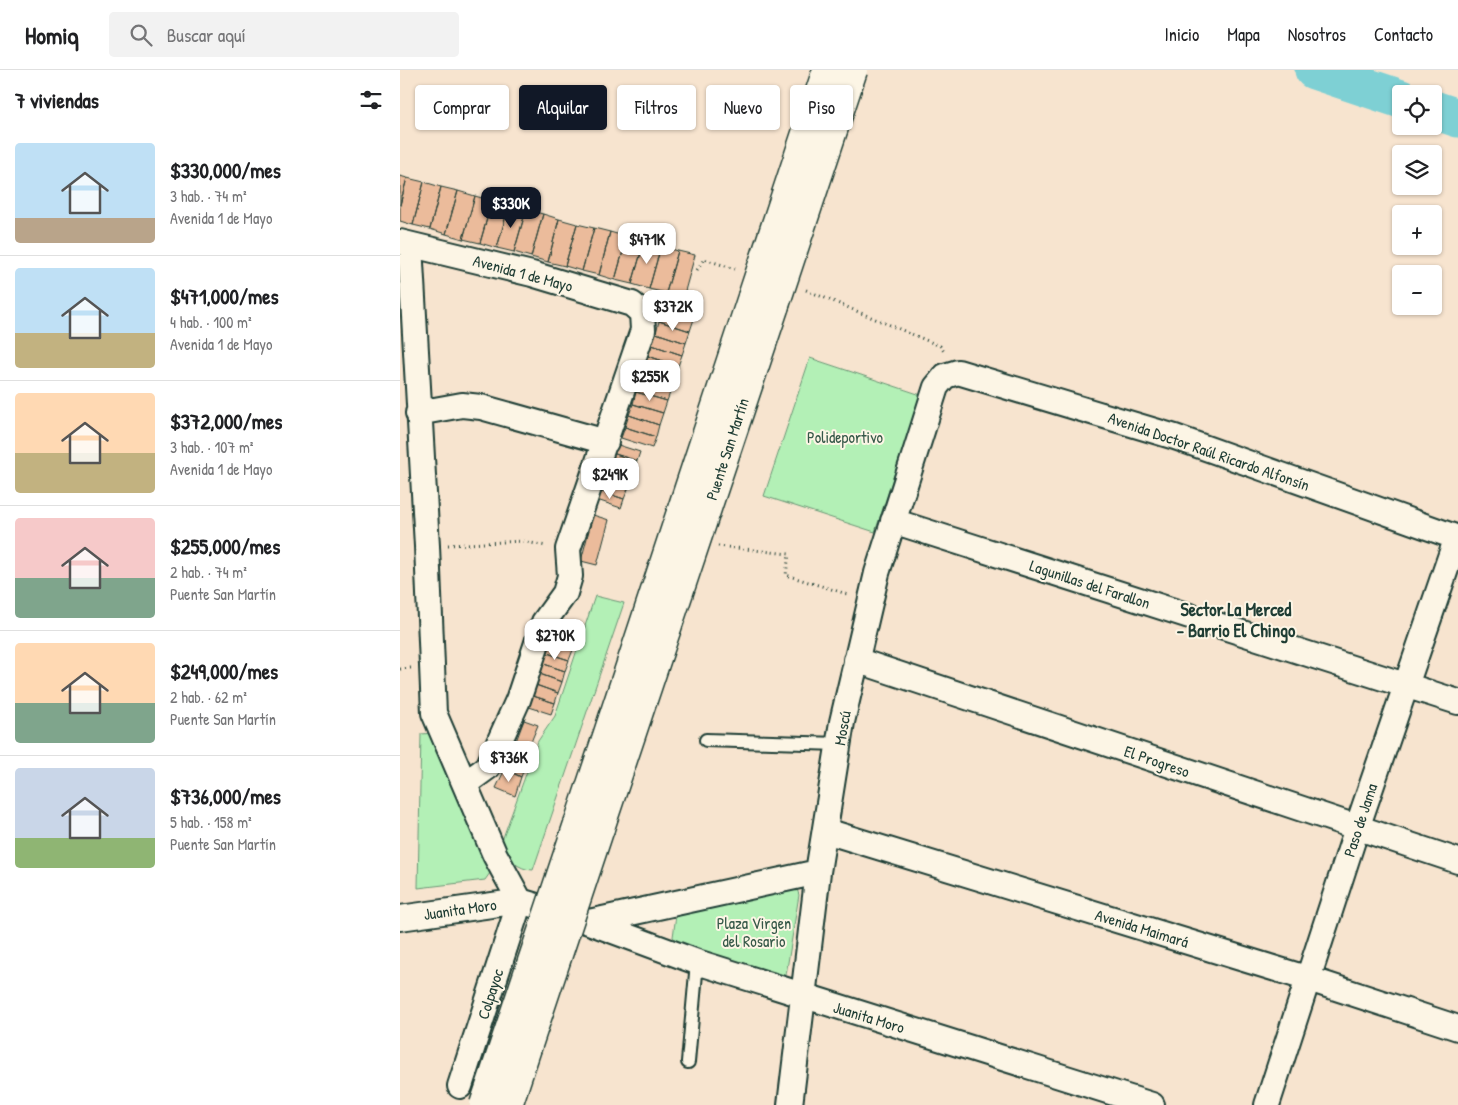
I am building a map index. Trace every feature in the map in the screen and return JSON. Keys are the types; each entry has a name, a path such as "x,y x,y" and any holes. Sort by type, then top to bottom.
{"main road":[{"name":"Puente San Martín","path":"590,825 695,544 764,301 826,70"},
{"name":"Puente San Martín","path":"590,825 764,301 853,70"},
{"path":"484,1105 590,825"},
{"path":"508,1105 590,825"}],"street":[{"name":"Avenida 1 de Mayo","path":"405,244 532,274 632,304 642,313 643,330 606,442"},
{"path":"405,244 427,546 434,713 466,783 495,854 520,901"},
{"name":"Moscú","path":"790,1105 818,872 839,744 856,660 893,521 936,387 945,376 958,372"},
{"name":"Avenida Doctor Raúl Ricardo Alfonsín","path":"958,372 1175,437 1458,538"},
{"path":"418,413 462,405 481,407 606,442 568,549 570,576 565,593 544,622 518,700 488,767 466,783"},
{"name":"Lagunillas del Farallon","path":"893,521 1458,702"},
{"name":"Paso de Jama","path":"1267,1105 1356,828 1458,538"},
{"name":"El Progreso","path":"856,660 1458,861"},
{"name":"Avenida Maimará","path":"826,831 1309,979 1458,1028"},
{"path":"589,922 818,872"},
{"name":"Juanita Moro","path":"400,918 520,901 589,922 696,962 1152,1105"},
{"name":"Colpayoc","path":"460,1086 520,901"}],"lane":[{"path":"706,740 839,744"},
{"path":"688,1062 696,962"}],"path":[{"path":"804,290 940,346 958,372"},
{"path":"427,546 522,542 568,549"},
{"path":"695,544 789,554 786,575 870,602"}],"green space":[{"name":"Polideportivo","path":"810,358 921,395 875,532 764,496"},
{"path":"595,596 624,603 533,870 523,868 506,855 500,846 538,741 555,716"},
{"path":"435,733 490,873 485,880 418,888 421,734"},
{"name":"Plaza Virgen del Rosario","path":"797,889 799,895 785,981 680,947 673,937 676,915 685,907"}],"building":[{"path":"400,176 407,178 400,205"},
{"path":"407,178 424,182 413,225 400,221 400,205"},
{"path":"424,182 441,187 430,229 413,225"},
{"path":"441,187 458,191 446,234 430,229"},
{"path":"458,191 475,196 463,239 446,234"},
{"path":"475,196 492,201 480,243 463,239"},
{"path":"492,201 509,205 497,248 480,243"},
{"path":"509,205 526,210 514,252 497,248"},
{"path":"526,210 543,214 531,257 514,252"},
{"path":"543,214 559,219 548,262 531,257"},
{"path":"559,219 577,224 565,266 548,262"},
{"path":"577,224 594,228 582,271 565,266"},
{"path":"594,228 610,232 599,275 582,271"},
{"path":"610,232 627,237 615,280 599,275"},
{"path":"627,237 644,242 632,284 615,280"},
{"path":"644,242 661,246 649,289 632,284"},
{"path":"661,246 678,251 666,293 649,289"},
{"path":"678,251 695,255 683,298 666,293"},
{"path":"667,298 698,308 694,319 663,310"},
{"path":"663,310 694,319 690,331 659,321"},
{"path":"659,321 690,331 686,343 656,333"},
{"path":"656,333 686,343 682,355 652,345"},
{"path":"652,345 682,355 678,366 648,356"},
{"path":"648,356 678,366 675,378 644,368"},
{"path":"644,368 675,378 671,390 640,380"},
{"path":"640,380 671,390 667,401 636,392"},
{"path":"636,392 667,401 663,413 633,404"},
{"path":"633,404 663,413 659,425 629,415"},
{"path":"629,415 659,425 656,437 625,427"},
{"path":"625,427 656,437 652,448 621,438"},
{"path":"615,444 640,452 637,461 612,453"},
{"path":"612,453 637,461 634,471 609,462"},
{"path":"609,462 634,471 631,480 606,472"},
{"path":"606,472 631,480 628,489 603,481"},
{"path":"603,481 628,489 624,499 600,491"},
{"path":"600,491 624,499 621,508 597,500"},
{"path":"593,515 609,520 597,565 581,561"},
{"path":"555,620 580,628 576,639 552,631"},
{"path":"552,631 576,639 573,650 548,641"},
{"path":"548,641 573,650 569,660 544,652"},
{"path":"544,652 569,660 565,671 541,663"},
{"path":"541,663 565,671 562,682 537,673"},
{"path":"537,673 562,682 558,693 533,684"},
{"path":"533,684 558,693 555,703 530,695"},
{"path":"530,695 555,703 551,714 526,706"},
{"path":"524,720 538,725 526,754 513,749"},
{"path":"511,753 527,760 521,777 505,769"},
{"path":"505,769 521,777 515,796 496,788"}],"waterway":[{"path":"1314,70 1392,96"},
{"path":"1442,113 1458,118"}],"district":[{"name":"Sector La Merced - Barrio El Chingo","path":"1236,619"}]}
